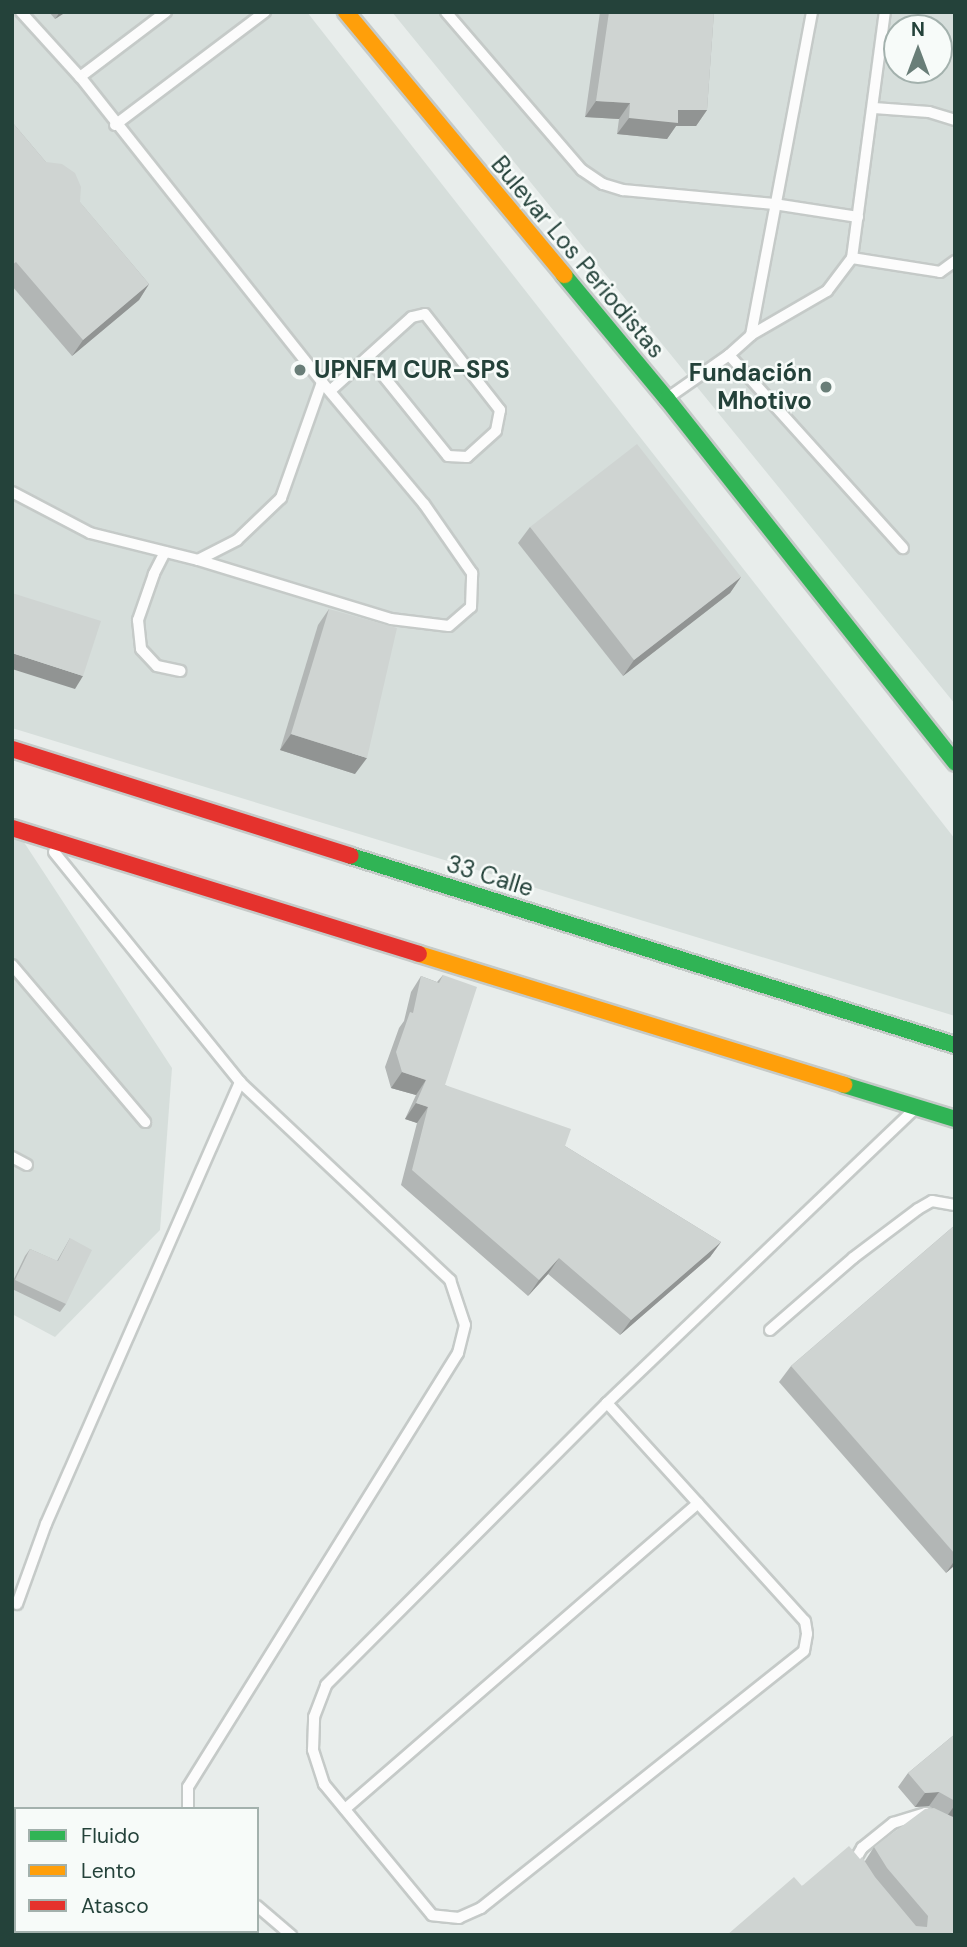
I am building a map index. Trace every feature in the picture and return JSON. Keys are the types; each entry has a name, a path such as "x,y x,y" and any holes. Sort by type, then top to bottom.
{"main road":[{"name":"Bulevar Los Periodistas","path":"347,13 667,399 955,763"},
{"name":"33 Calle","path":"12,749 955,1045"},
{"path":"12,828 955,1119"},
{"path":"916,1107 955,1105"}],"lane":[{"path":"12,492 90,533 198,560 391,619 449,626 471,607 472,573 424,504 326,387 80,78 21,12"},
{"path":"80,78 166,12"},
{"path":"115,125 265,12"},
{"path":"446,12 582,170 603,184 623,190 774,204 858,217"},
{"path":"751,335 812,12"},
{"path":"667,399 729,355 751,335 827,291 852,258 886,12"},
{"path":"874,108 929,112 955,120"},
{"path":"852,258 940,272 955,261"},
{"path":"198,560 237,540 281,498 326,387 368,357 412,317 425,314 499,410 496,431 467,457 448,456 368,357"},
{"path":"729,355 903,548"},
{"path":"165,552 154,574 138,620 141,649 157,666 180,671"},
{"path":"41,836 240,1082 450,1280 465,1325 458,1353 188,1787 188,1807"},
{"path":"12,965 145,1122"},
{"path":"17,1604 46,1524 240,1082"},
{"path":"607,1403 805,1621 807,1634 804,1651 481,1908 458,1918 432,1915 324,1784 313,1750 314,1717 326,1685 607,1403 916,1107"},
{"path":"12,1157 27,1165"},
{"path":"770,1330 853,1258 918,1209 932,1201 955,1205"},
{"path":"345,1809 698,1503"},
{"path":"864,1876 855,1860 862,1848 893,1823 926,1813 945,1824 955,1825"},
{"path":"259,1908 291,1935"}],"shaded area":[{"name":"UPNFM CUR-SPS","path":"12,12 307,12 955,839 955,1016 12,728"},
{"name":"Fundación Mhotivo","path":"392,12 955,12 955,704"},
{"path":"12,824 172,1068 160,1230 55,1337 12,1314"}],"green space":[{"path":"12,1851 14,1933 135,1935 12,1935"}],"building":[{"path":"609,12 714,12 707,110 678,110 678,123 629,118 630,103 596,101"},
{"path":"12,122 46,162 62,164 75,173 81,187 80,202 149,284 83,340 16,262 12,265"},
{"path":"637,444 741,577 634,660 530,527"},
{"path":"12,593 101,621 83,676 12,653"},
{"path":"329,609 397,628 367,758 291,734"},
{"path":"443,975 477,987 445,1085 571,1129 565,1146 721,1242 631,1320 559,1258 539,1280 412,1170 428,1107 416,1103 426,1080 402,1072 396,1052 410,1012 413,1013 421,976 439,983"},
{"path":"955,1225 955,1554 791,1366"},
{"path":"70,1238 92,1250 66,1304 15,1280 30,1249 58,1261"},
{"path":"955,1734 955,1801 939,1792 925,1793 908,1773"},
{"path":"934,1808 955,1818 955,1935 727,1935 794,1877 802,1886 849,1846 860,1859 862,1857 916,1926 927,1927 928,1916 887,1868 874,1847 925,1809"}],"traffic: fast":[{"path":"564,275 667,399 955,763"},
{"path":"351,856 955,1045"},
{"path":"844,1085 955,1119"}],"traffic: slow":[{"path":"346,12 564,275"},
{"path":"419,954 844,1085"}],"traffic: jam":[{"path":"12,749 351,856"},
{"path":"12,828 419,954"}],"place":[{"name":"UPNFM CUR-SPS","path":"300,370"},
{"name":"Fundación Mhotivo","path":"826,387"}]}
